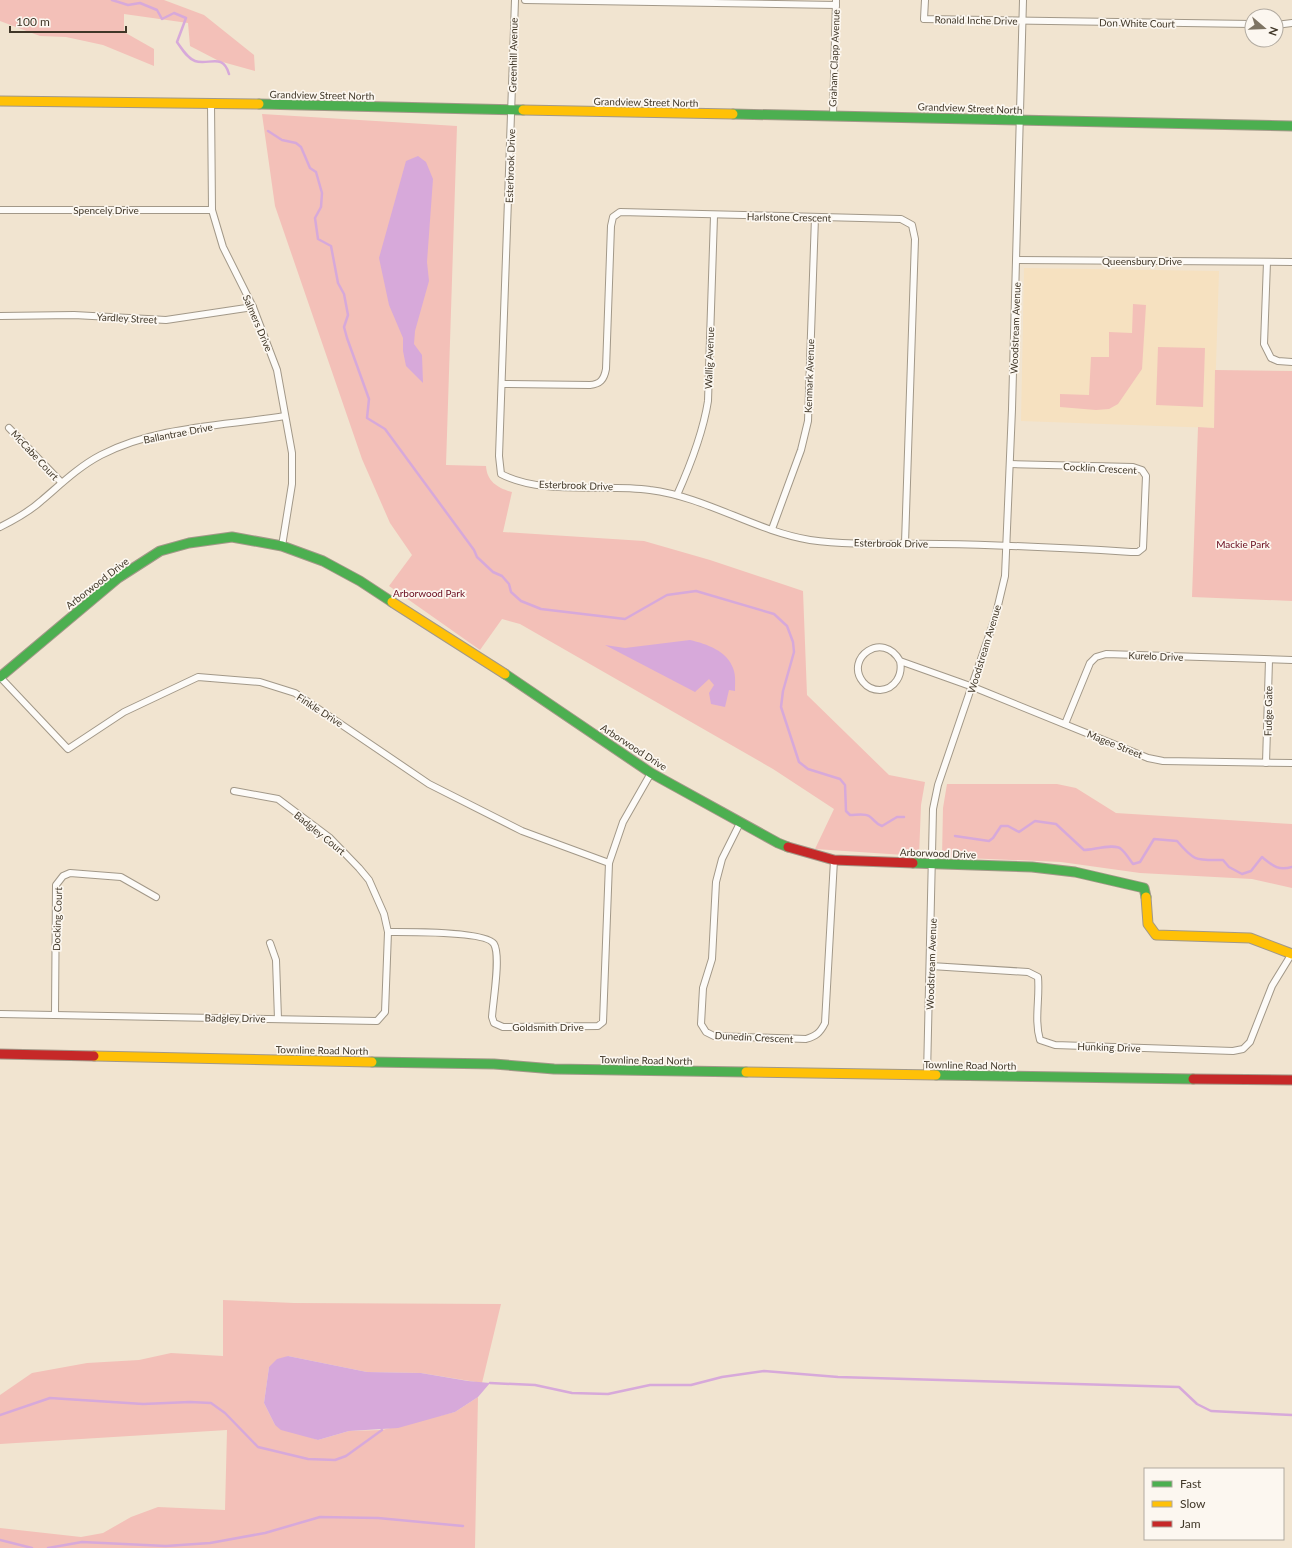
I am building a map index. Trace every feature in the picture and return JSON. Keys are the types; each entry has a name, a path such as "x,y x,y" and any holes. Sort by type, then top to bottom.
{"street":[{"name":"Greenhill Avenue","path":"512,111 515,0"},
{"path":"525,0 836,2"},
{"name":"Ronald Inche Drive","path":"925,0 924,20 1022,21"},
{"name":"Woodstream Avenue","path":"927,1075 931,966 933,809 938,785 973,687 995,618 1005,576 1017,260 1019,121 1023,0"},
{"name":"Graham Clapp Avenue","path":"833,115 836,2"},
{"name":"Don White Court","path":"1022,21 1244,24"},
{"name":"Grandview Street North","path":"0,101 211,103 512,111 833,115 1019,121 1292,126"},
{"name":"Salmers Drive","path":"211,103 212,210 223,247 253,307 277,370 292,453 292,484 282,546"},
{"name":"Esterbrook Drive","path":"512,111 499,456 501,474 510,478 536,484 623,487 677,495 772,529 821,542 1007,545"},
{"name":"Spencely Drive","path":"0,210 212,210"},
{"name":"Harlstone Crescent","path":"502,384 590,385 598,384 602,380 606,369 611,226 616,214 620,212 714,216 902,219 912,225 914,231 905,543"},
{"name":"Wallig Avenue","path":"677,495 687,473 706,412 714,216"},
{"name":"Kenmark Avenue","path":"772,529 801,450 808,421 815,218"},
{"name":"Queensbury Drive","path":"1017,260 1292,262"},
{"path":"1267,262 1264,344 1271,358 1278,361 1292,362"},
{"name":"Yardley Street","path":"0,316 74,315 166,320 253,307"},
{"name":"Ballantrae Drive","path":"0,527 27,512 61,482 80,468 102,455 132,443 156,436 200,428 285,416"},
{"name":"McCabe Court","path":"9,428 61,482"},
{"name":"Cocklin Crescent","path":"1007,545 1138,552 1143,548 1146,476 1142,470 1133,467 1010,464"},
{"name":"Arborwood Drive","path":"0,677 118,578 160,551 189,543 232,537 282,546 323,561 360,581 485,661 652,773 778,843 834,860 1032,867 1075,872 1144,888 1147,894 1146,921 1150,929 1156,935 1231,936 1250,938 1292,955"},
{"path":"885,648 897,655 900,662 900,674 896,682 891,687 884,689 870,688 860,678 859,664 861,658 872,649 885,648"},
{"name":"Kurelo Drive","path":"1065,724 1090,663 1096,657 1106,654 1292,660"},
{"name":"Fudge Gate","path":"1266,763 1269,660"},
{"name":"Magee Street","path":"900,662 973,687 1148,758 1164,760 1292,763"},
{"name":"Finkle Drive","path":"0,677 68,749 124,712 198,677 260,682 295,693 430,784 522,831 609,863"},
{"name":"Goldsmith Drive","path":"388,932 468,935 490,939 494,943 498,954 492,1017 494,1022 503,1027 598,1026 603,1022 609,863 623,822 652,773"},
{"name":"Badgley Court","path":"234,791 278,799 330,838 369,880 384,914 388,932"},
{"name":"Dunedin Crescent","path":"740,823 722,859 716,882 712,959 703,988 701,1024 706,1032 714,1036 806,1039 816,1036 820,1032 825,1023 834,860"},
{"name":"Docking Court","path":"55,1014 56,885 63,876 70,873 121,877 156,897"},
{"name":"Badgley Drive","path":"0,1014 377,1021 382,1018 385,1012 388,932"},
{"path":"270,943 276,960 278,1019"},
{"name":"Hunking Drive","path":"931,966 1028,972 1038,977 1039,988 1037,1028 1040,1040 1055,1045 1233,1051 1242,1049 1250,1042 1272,986 1292,955"},
{"name":"Townline Road North","path":"0,1054 494,1064 554,1069 1292,1080"}],"shaded area":[{"path":"418,156 426,162 433,179 427,262 429,281 415,331 414,344 422,355 423,383 406,366 403,351 403,338 389,305 379,258 406,161"},
{"path":"1024,268 1219,271 1214,428 1021,421"},
{"path":"690,640 716,649 730,662 735,674 735,691 729,690 725,707 711,704 709,693 714,685 709,679 695,692 605,645 625,648"},
{"path":"288,1356 367,1372 421,1373 490,1383 478,1397 455,1412 398,1428 349,1431 318,1440 281,1430 275,1425 264,1403 269,1367 277,1359"}],"green space":[{"path":"0,0 164,0 204,15 254,55 255,71 219,61 190,46 188,23 124,14 124,32 154,49 154,66 103,45 66,37 40,36 0,21"},
{"name":"Arborwood Park","path":"262,114 457,126 446,465 486,466 487,472 494,484 512,492 503,532 644,541 710,560 803,591 807,695 889,775 925,782 921,805 919,856 815,849 834,809 773,769 520,624 502,619 480,650 389,586 412,555 390,523 362,459 275,206"},
{"path":"1133,304 1146,305 1142,369 1118,404 1109,409 1096,410 1060,407 1060,394 1089,395 1091,357 1109,357 1109,332 1132,333"},
{"path":"1158,347 1205,348 1203,407 1156,405"},
{"name":"Mackie Park","path":"1215,370 1292,371 1292,601 1192,597 1198,427 1214,428"},
{"path":"947,784 1057,784 1076,788 1116,813 1292,824 1292,888 1252,879 1140,873 1061,862 942,857 943,808"},
{"path":"223,1300 294,1303 501,1304 482,1383 421,1373 367,1372 288,1356 269,1367 264,1403 275,1425 318,1440 349,1431 382,1430 455,1412 478,1397 475,1548 0,1548 0,1528 81,1537 103,1533 131,1517 158,1507 225,1510 227,1430 0,1444 0,1395 32,1373 87,1363 139,1360 171,1353 223,1356"}],"waterway":[{"path":"112,0 128,5 140,3 157,10 162,19 174,13 186,18 177,42 183,50 195,61 215,61 223,63 229,74"},
{"path":"268,131 282,140 296,143 301,147 310,168 316,172 322,193 321,207 315,218 318,239 331,246 338,283 344,294 348,315 344,327 369,399 367,418 385,429 474,550 477,557 493,572 502,576 509,584 511,592 521,601 541,609 625,619 667,595 696,591 774,614 787,626 793,642 794,652 783,691 781,707 799,762 808,769 840,779 845,785 846,811 850,815 867,815 877,824 882,826 897,817 904,817"},
{"path":"955,836 989,841 993,838 1001,826 1008,826 1019,832 1035,821 1056,824 1084,850 1118,847 1133,864 1140,862 1154,839 1177,841 1192,856 1201,860 1223,860 1229,867 1242,874 1251,871 1262,857 1276,867 1292,867"},
{"path":"490,1383 535,1385 572,1393 608,1394 650,1385 691,1385 722,1377 764,1371 838,1377 1179,1387 1197,1404 1211,1411 1292,1415"},
{"path":"0,1415 50,1398 143,1404 190,1402 211,1403 225,1413 258,1447 308,1459 335,1460 346,1456 382,1430"},
{"path":"48,1548 82,1542 166,1546 210,1543 265,1533 320,1517 378,1518 463,1526"},
{"path":"0,1540 32,1548"}],"traffic: fast":[{"path":"259,104 523,110"},
{"path":"733,114 1292,126"},
{"path":"0,677 118,578 160,551 189,543 232,537 282,546 323,561 360,581 392,602"},
{"path":"505,674 651,773 778,843 788,847"},
{"path":"913,863 1032,867 1075,872 1144,888 1146,897"},
{"path":"372,1062 494,1064 554,1069 746,1072"},
{"path":"936,1075 1193,1079"}],"traffic: slow":[{"path":"0,101 259,104"},
{"path":"523,110 733,114"},
{"path":"392,602 505,674"},
{"path":"1146,897 1148,924 1156,935 1250,938 1292,954"},
{"path":"94,1056 372,1062"},
{"path":"746,1072 936,1075"}],"traffic: jam":[{"path":"788,847 834,860 913,863"},
{"path":"0,1054 94,1056"},
{"path":"1193,1079 1292,1080"}]}
